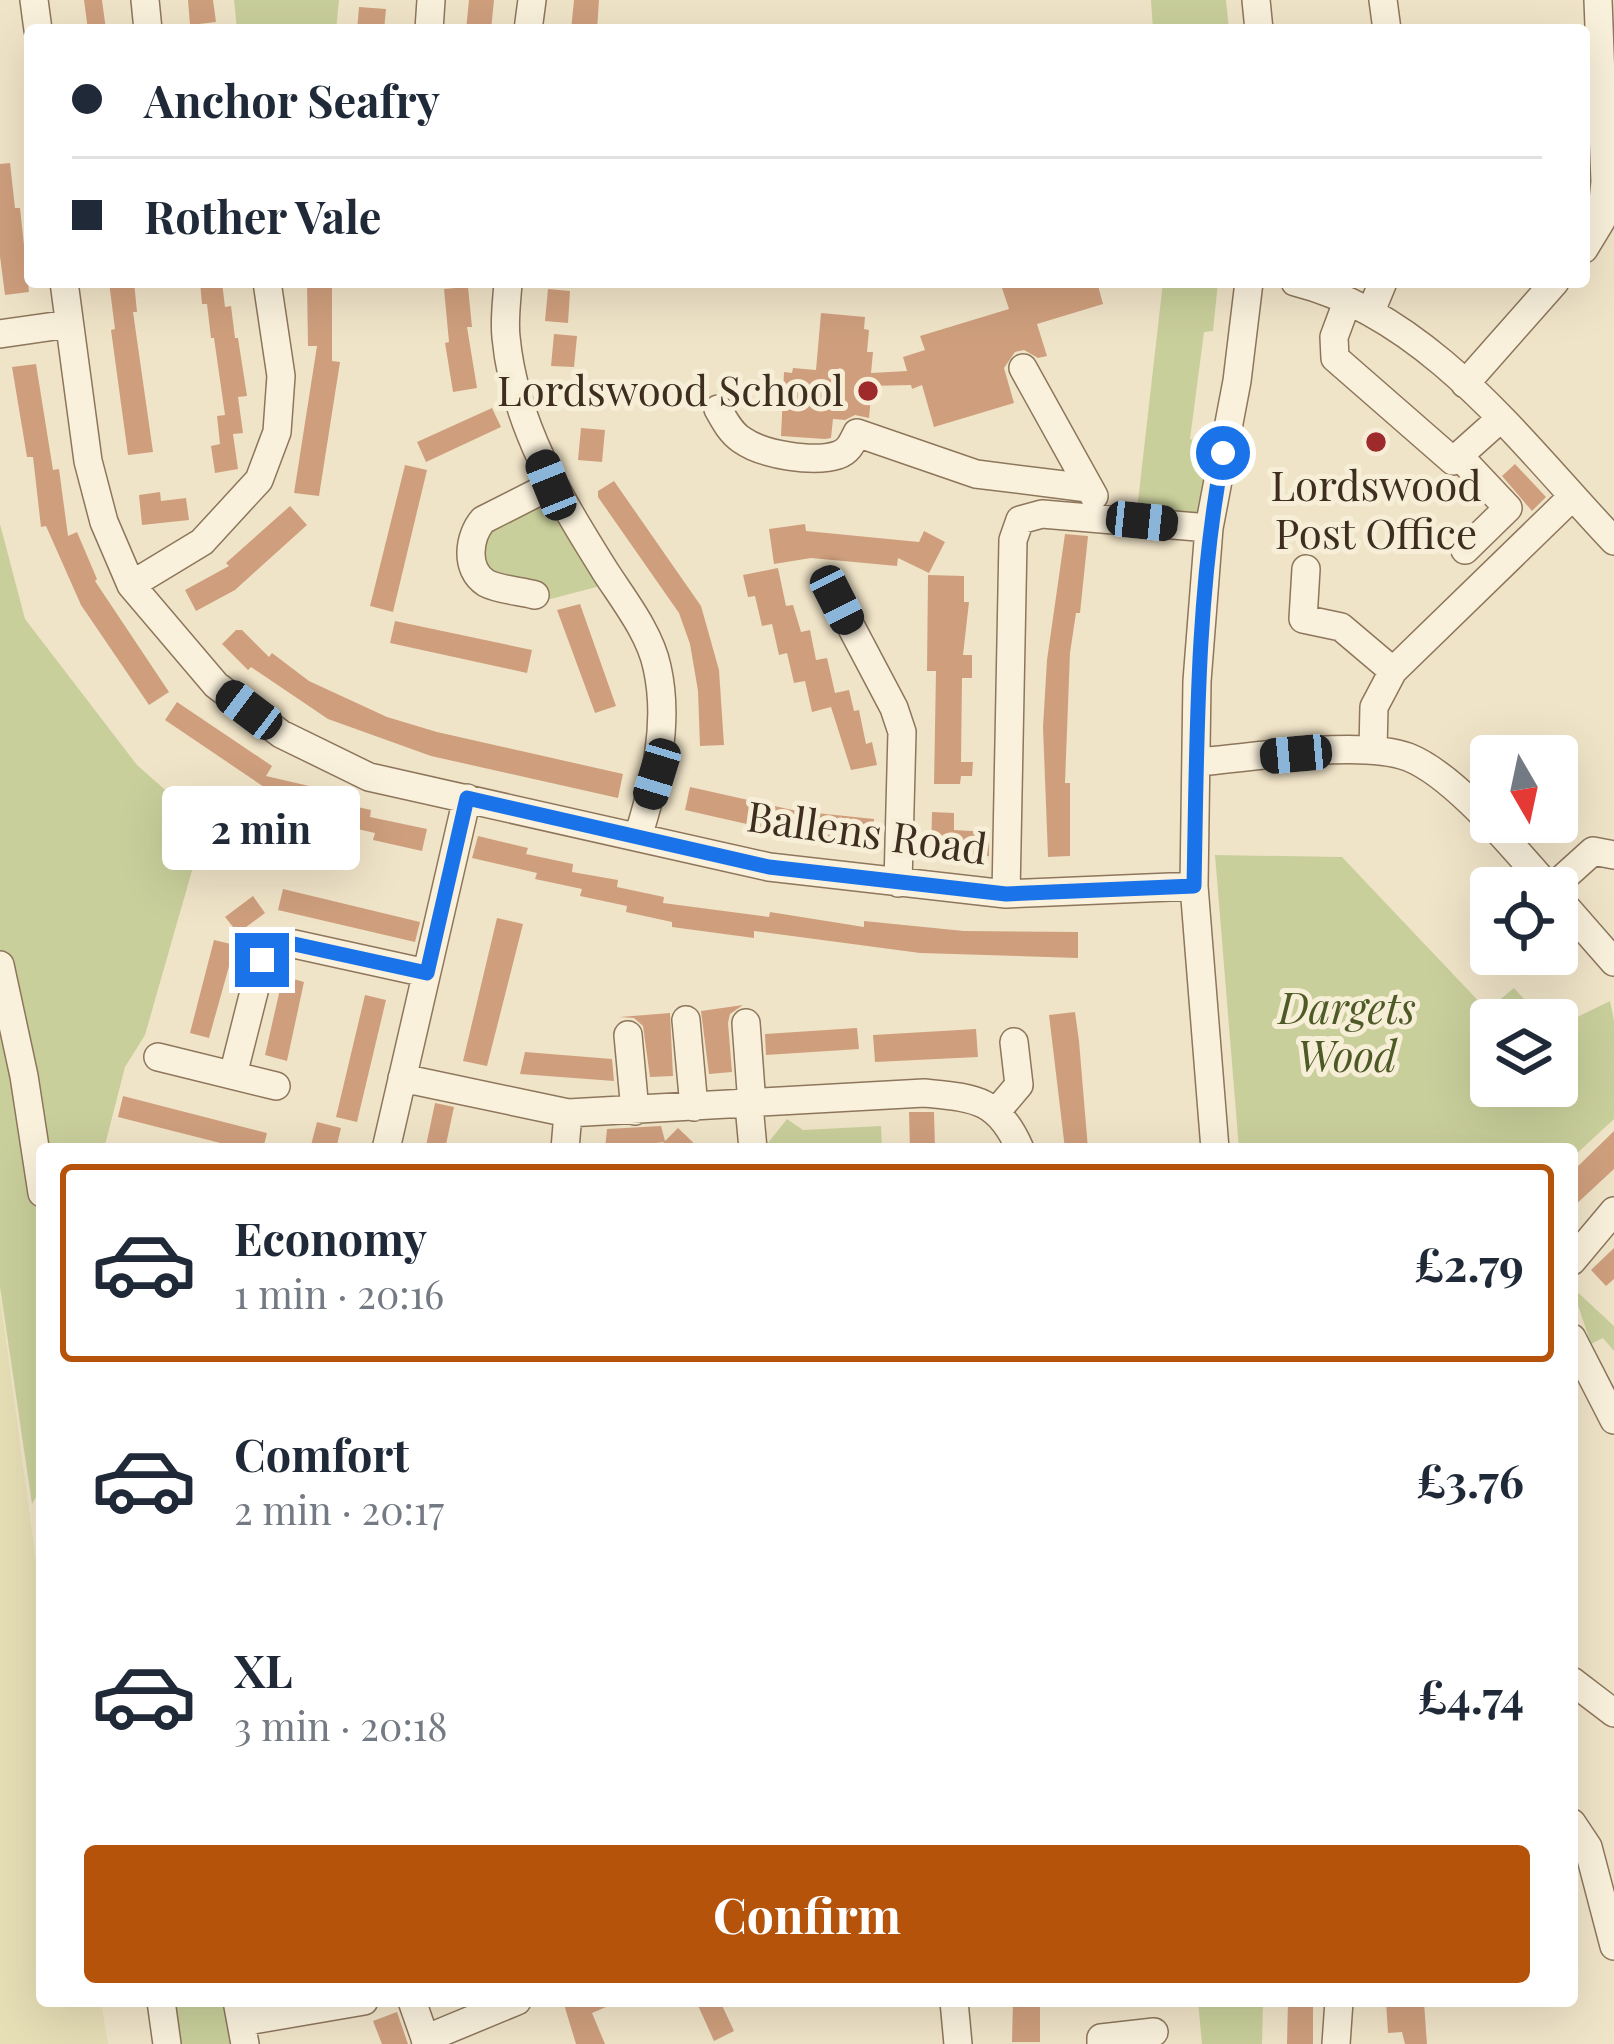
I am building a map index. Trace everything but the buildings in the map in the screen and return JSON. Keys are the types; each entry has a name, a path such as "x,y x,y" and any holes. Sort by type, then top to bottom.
{"street":[{"path":"1590,239 1601,221 1605,182 1598,0"},
{"name":"Ballens Road","path":"65,288 88,461 104,522 131,585 216,685 281,734 369,777 769,867 1006,894 1194,886"},
{"path":"131,585 202,542 259,480 277,432 281,376 268,288"},
{"path":"508,288 505,336 520,403 551,485 656,660 663,703 657,774 638,837"},
{"path":"1214,1143 1194,886 1197,681 1209,528 1237,381 1248,288"},
{"path":"1311,288 1359,306 1465,384 1614,542"},
{"path":"1377,288 1334,337 1335,358 1453,461 1499,419"},
{"path":"1465,384 1550,288"},
{"path":"0,334 68,324"},
{"path":"1023,368 1088,488 1112,519"},
{"path":"718,409 744,442 771,451 813,458 837,455 850,448 856,433 976,474 1088,488"},
{"path":"1460,457 1508,508 1465,550"},
{"path":"536,595 486,583 473,561 472,540 482,520 551,485"},
{"path":"1373,750 1375,707 1393,671 1572,496"},
{"path":"1006,894 1013,540 1020,520 1042,514 1209,528"},
{"path":"1306,568 1302,629 1341,627 1393,671"},
{"path":"837,600 902,732 898,883"},
{"path":"1197,762 1373,750 1408,757 1436,773 1531,867"},
{"path":"387,1143 467,798"},
{"path":"1575,867 1593,851 1614,855"},
{"path":"1578,921 1614,961"},
{"path":"233,1076 262,960 274,946 294,944 427,973"},
{"path":"0,965 36,1153"},
{"path":"686,1020 694,1107"},
{"path":"746,1023 753,1143"},
{"path":"628,1035 635,1111"},
{"path":"997,1111 1019,1085 1014,1042"},
{"path":"158,1058 276,1086"},
{"path":"402,1078 568,1113 924,1094 974,1098 997,1111 1016,1143"},
{"path":"566,1143 568,1113"},
{"path":"1578,1254 1614,1211"},
{"path":"1578,1350 1614,1420"},
{"path":"1578,1686 1614,1713"},
{"path":"1578,1832 1588,1847 1614,1946"},
{"path":"162,2007 167,2044"},
{"path":"241,2022 329,2007"},
{"path":"414,2007 426,2042 504,2007"},
{"path":"955,2007 958,2044"},
{"path":"1336,2044 1339,2007"},
{"path":"1101,2044 1101,2038 1154,2032"}],"shaded area":[{"path":"0,1297 36,1561 36,2007 102,2007 108,2044 0,2044"}],"green space":[{"path":"234,0 339,0 337,24 236,24"},
{"path":"1151,0 1226,0 1228,24 1153,24"},
{"path":"1162,288 1217,288 1213,331 1204,332 1190,439 1217,444 1197,514 1137,510"},
{"path":"535,504 566,524 604,585 543,601 497,577 481,561 480,534"},
{"path":"0,524 25,619 137,765 205,825 145,1035 125,1067 106,1143 36,1143 36,1497 32,1504 0,1287"},
{"name":"Dargets Wood","path":"1215,855 1342,857 1477,999 1470,999 1470,1107 1578,1107 1578,1017 1610,1001 1614,1119 1578,1152 1578,1143 1239,1143"},
{"name":"Dargets Wood","path":"1514,988 1524,999 1500,999"},
{"path":"787,1119 803,1130 881,1126 882,1143 768,1143"},
{"path":"1578,1293 1614,1326 1614,1351 1603,1338 1591,1344"},
{"path":"173,2007 228,2007 236,2044 179,2044"},
{"path":"1199,2007 1263,2007 1262,2044 1202,2044"}],"place":[{"name":"Lordswood School","path":"868,391"},
{"name":"Lordswood Post Office","path":"1376,442"}],"route":[{"path":"262,960 274,946 294,944 427,973 467,798 769,867 898,883 1006,894 1194,886 1197,681 1209,528 1223,453"}]}
